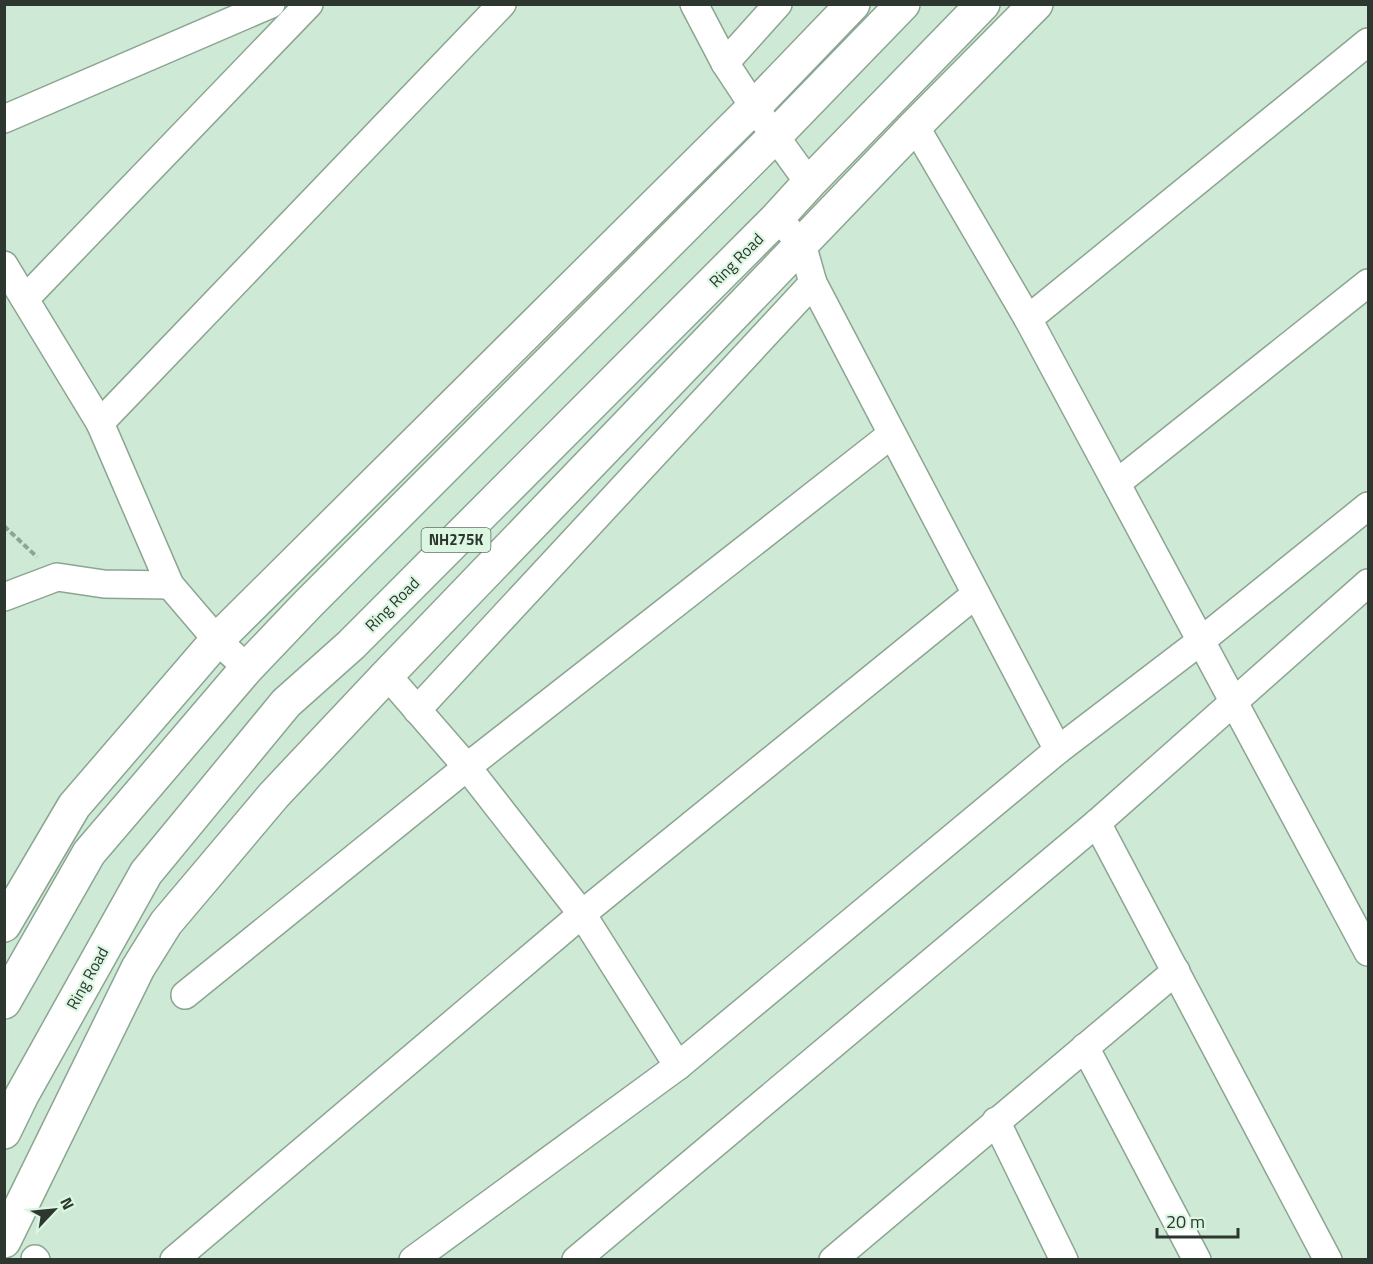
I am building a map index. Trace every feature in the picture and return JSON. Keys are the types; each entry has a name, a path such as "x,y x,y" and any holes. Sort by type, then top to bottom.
{"main road":[{"path":"4,925 75,806 217,640 754,107 853,4"},
{"path":"4,1002 89,853 247,668 903,4"},
{"name":"Ring Road","path":"4,1132 22,1095 146,873 286,703 351,645 777,218 984,4"},
{"path":"4,1241 138,968 166,923 274,795 387,675 915,126 1036,4"}],"street":[{"path":"4,118 271,4"},
{"path":"25,299 309,4"},
{"path":"694,4 725,63 809,183"},
{"path":"725,63 778,4"},
{"path":"100,423 500,6"},
{"path":"1028,320 1368,42"},
{"path":"915,126 1028,320 1368,952"},
{"path":"777,218 802,244 813,283 1058,750"},
{"path":"4,265 100,423 170,585 217,640 247,668"},
{"path":"417,710 813,283"},
{"path":"1117,483 1368,283"},
{"path":"185,995 467,767 892,434"},
{"path":"413,1260 678,1066 1058,750 1202,640 1368,506"},
{"path":"4,597 57,577 104,584 170,585"},
{"path":"576,1260 1097,823 1368,582"},
{"path":"174,1260 582,914 976,594"},
{"path":"387,675 467,767 582,914 678,1066"},
{"path":"1097,823 1328,1260"},
{"path":"833,1260 1176,971"},
{"path":"1085,1047 1197,1260"},
{"path":"996,1121 1058,1257"}],"path":[{"path":"4,526 57,577"}]}
